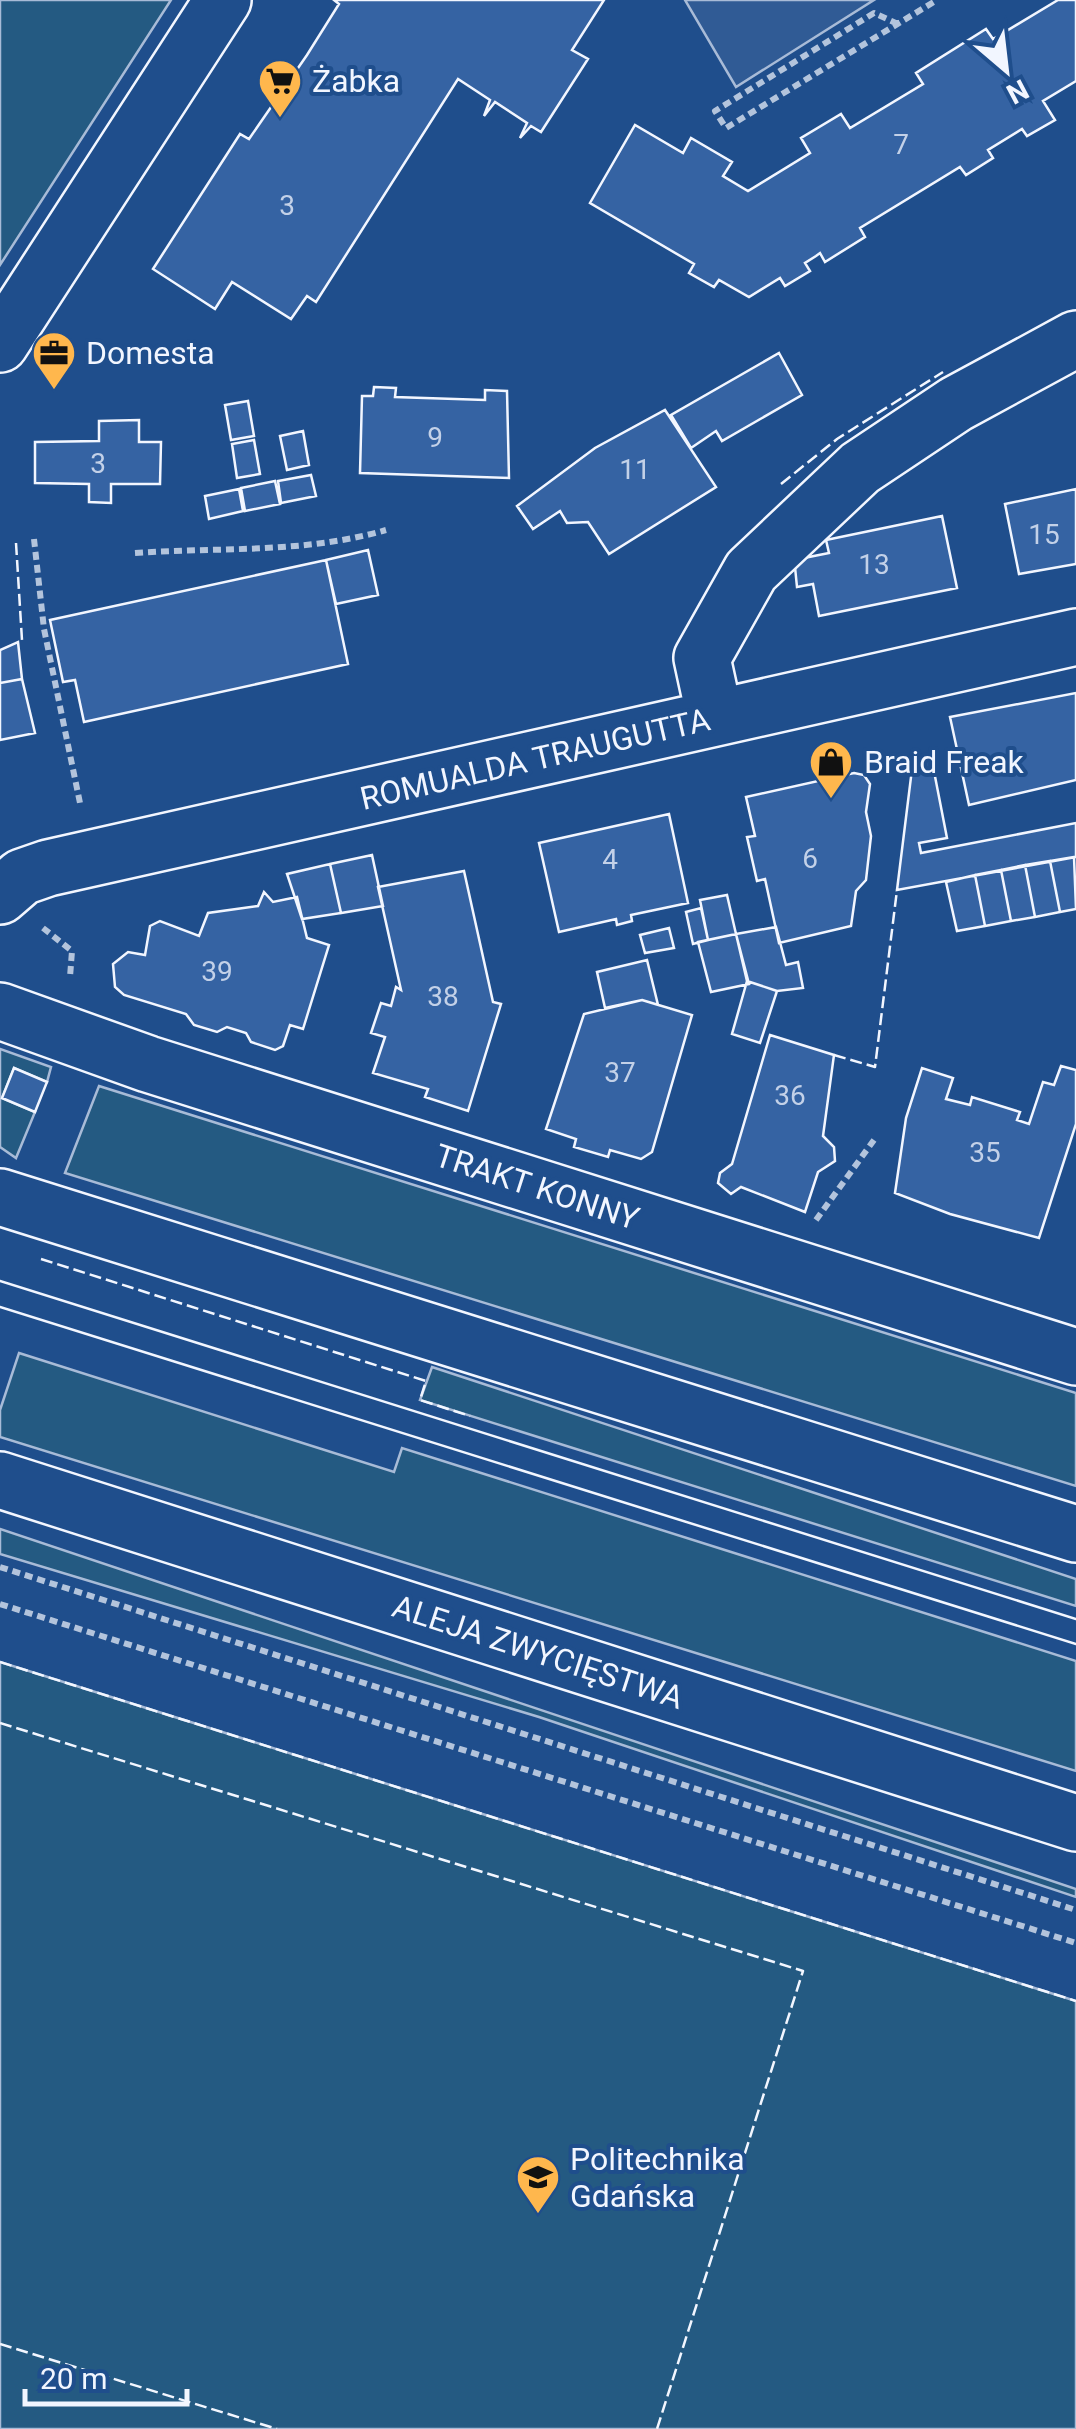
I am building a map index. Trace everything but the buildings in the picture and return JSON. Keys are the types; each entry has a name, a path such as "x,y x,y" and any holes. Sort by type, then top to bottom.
{"street":[{"path":"0,344 223,0"},
{"path":"715,718 702,658 751,570 860,468 956,404 1076,339"},
{"name":"ROMUALDA TRAUGUTTA","path":"17,908 22,878 48,868 1076,637"},
{"name":"TRAKT KONNY","path":"0,1011 129,1058 1076,1358"},
{"path":"0,1198 1076,1534"},
{"name":"ALEJA ZWYCIĘSTWA","path":"0,1480 1076,1824"}],"path":[{"path":"898,24 874,13 715,111 726,128 898,24 937,0"},
{"path":"135,553 286,549 339,544 386,530"},
{"path":"34,539 44,629 81,809"},
{"path":"17,908 72,951 70,979 80,990"},
{"path":"812,1226 874,1140"},
{"path":"0,1567 1076,1910"},
{"path":"0,1604 1076,1942"}],"shaded area":[{"path":"0,0 171,0 0,265"},
{"path":"685,0 874,0 736,87"},
{"path":"0,1049 51,1067 47,1082 14,1068 2,1098 35,1112 16,1158 0,1147"},
{"path":"99,1086 1076,1393 1076,1486 65,1173"},
{"path":"19,1353 394,1472 402,1448 1076,1661 1076,1771 0,1437 0,1410"},
{"path":"432,1367 1076,1579 1076,1606 420,1400"},
{"path":"0,1529 1076,1889 1076,1897 539,1717 0,1554"},
{"name":"Politechnika Gdańska","path":"0,1662 1076,2001 1076,2429 0,2429"}],"tram line":[{"path":"0,1281 1076,1619"},
{"path":"0,1307 1076,1644"}],"fence":[{"path":"781,484 837,439 943,372"},
{"path":"16,543 22,640 18,642"},
{"path":"834,1055 875,1067 897,890"},
{"path":"41,1259 426,1381 420,1400 470,1416"},
{"path":"0,1662 1076,2001"},
{"path":"0,1723 803,1971 657,2429"},
{"path":"0,2344 277,2429"}],"place":[{"name":"Żabka","path":"280,119"},
{"name":"Domesta","path":"54,391"},
{"name":"Braid Freak","path":"831,800"},
{"name":"Politechnika Gdańska","path":"538,2215"}]}
